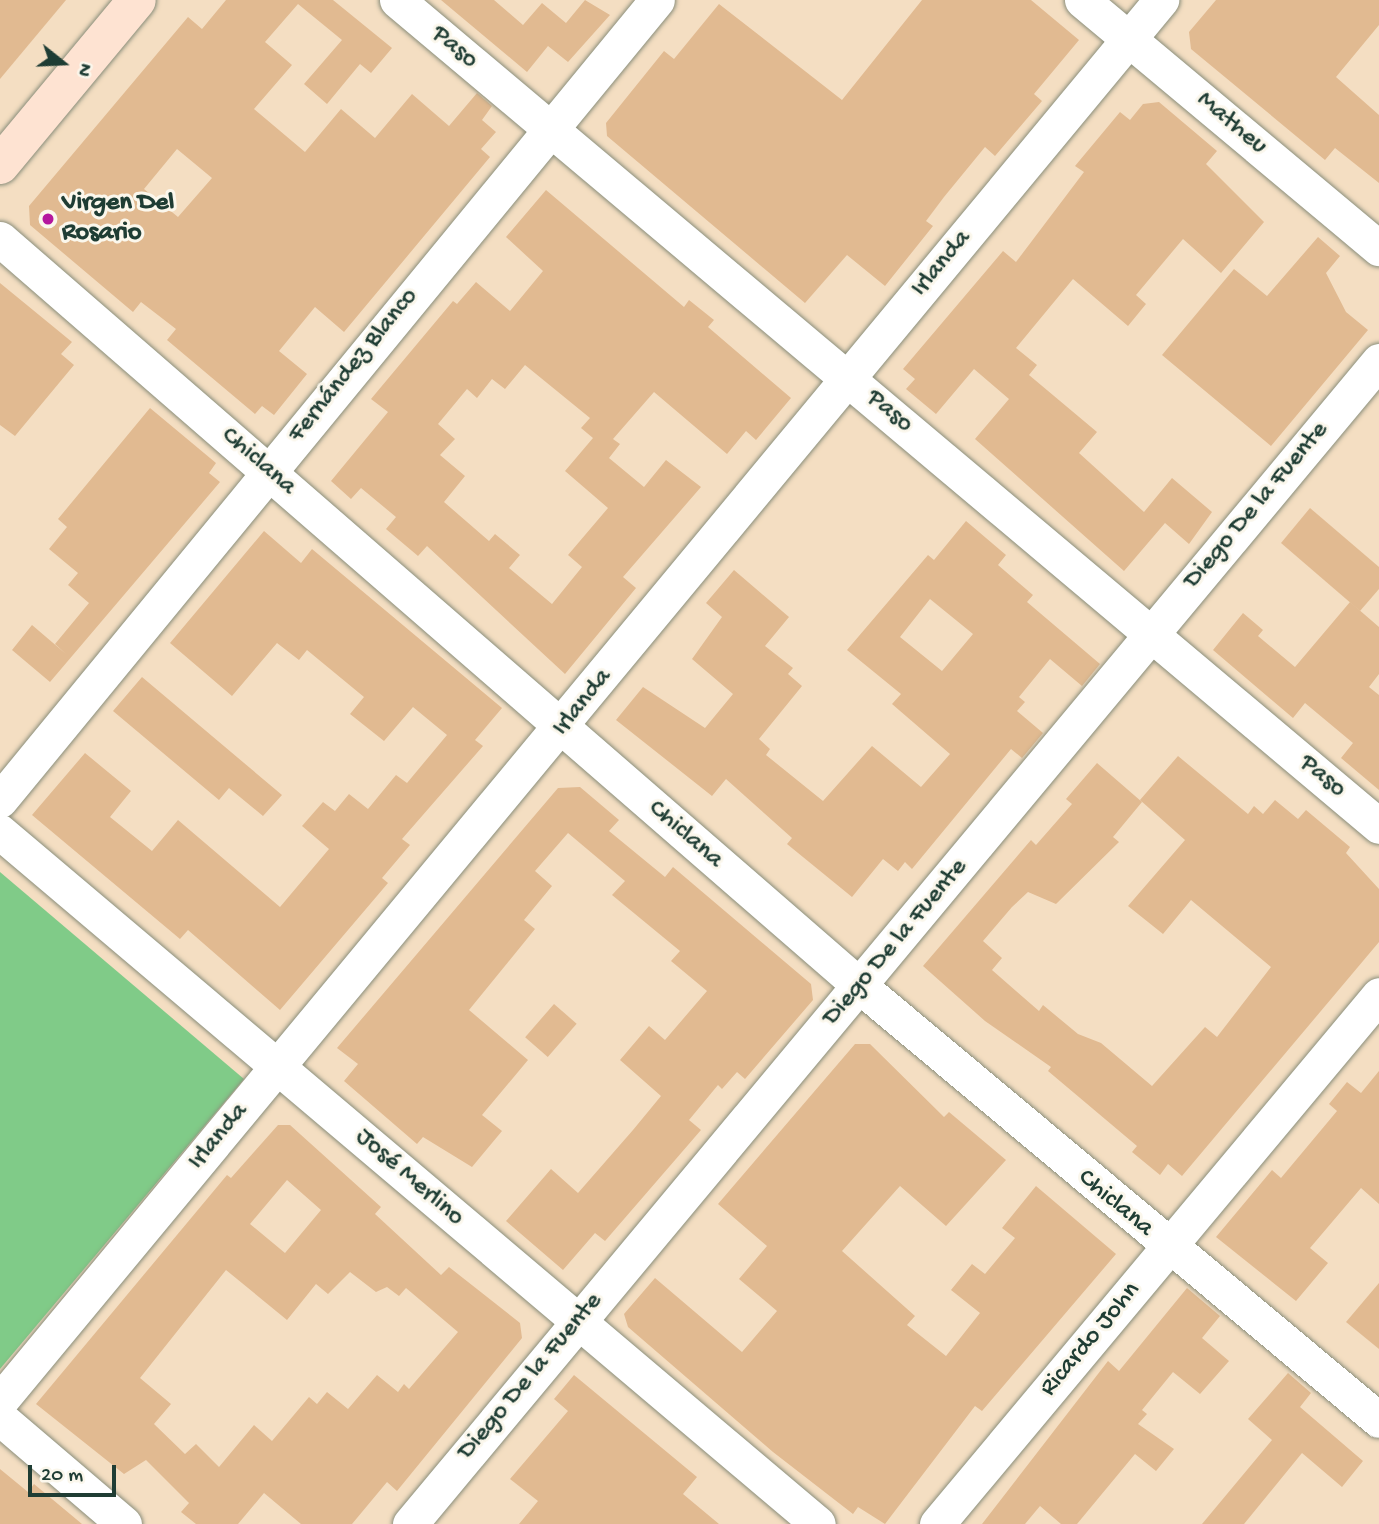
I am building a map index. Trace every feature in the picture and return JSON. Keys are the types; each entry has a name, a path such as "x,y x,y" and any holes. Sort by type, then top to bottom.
{"main road":[{"path":"0,165 137,0"}],"street":[{"name":"Paso","path":"397,0 1379,825"},
{"name":"Fernández Blanco","path":"0,800 549,127 657,0"},
{"name":"Matheu","path":"1082,0 1379,248"},
{"name":"Irlanda","path":"0,1401 562,729 848,377 1161,0"},
{"name":"Chiclana","path":"0,239 861,987 1167,1248 1379,1420"},
{"name":"Diego De la Fuente","path":"410,1524 576,1322 861,987 1151,632 1379,361"},
{"name":"José Merlino","path":"0,832 279,1065 576,1322 818,1524"},
{"name":"Ricardo John","path":"937,1524 1379,995"},
{"path":"0,1418 124,1524"}],"green space":[{"path":"0,872 244,1079 0,1369"}],"building":[{"path":"0,0 66,0 0,79"},
{"path":"226,0 333,0 392,48 371,73 360,64 327,104 304,84 342,40 298,4 265,42 292,65 254,109 305,152 341,109 375,138 412,94 449,126 477,93 492,106 482,120 496,132 481,149 490,157 344,332 315,307 279,351 307,374 274,415 262,406 255,414 167,340 176,329 141,302 133,312 30,225 29,206 188,17 202,29","holes":["177,149 212,178 178,217 144,189"]},
{"path":"441,0 494,0 523,25 542,3 566,23 585,0 610,15 568,62 548,46 527,72"},
{"path":"922,0 1031,0 1079,40 1034,94 1042,101 995,156 985,147 944,197 926,221 933,226 885,286 847,255 805,303 607,136 606,123 664,51 674,59 719,4 842,100"},
{"path":"1216,0 1379,0 1379,25 1336,77 1379,115 1379,183 1335,148 1325,160 1191,49 1189,32"},
{"path":"1159,102 1217,151 1206,164 1264,222 1221,273 1183,239 1136,295 1146,304 1128,326 1073,279 1016,348 1037,365 1029,375 1097,432 1079,453 1144,512 1172,478 1212,512 1189,544 1165,523 1124,571 975,439 1009,399 974,369 936,414 906,389 915,379 903,369 1003,251 1016,262 1084,172 1075,166 1120,112 1130,120 1143,104"},
{"path":"546,190 684,307 689,300 714,320 708,327 791,398 756,440 746,431 727,454 654,392 613,439 620,444 609,458 644,487 666,460 701,487 623,577 636,588 565,674 427,546 418,556 386,529 396,517 361,488 351,499 331,481 388,412 371,399 453,301 457,304 476,282 510,311 543,271 506,237","holes":["525,365 590,418 581,428 593,438 565,471 608,508 568,555 582,567 552,604 509,568 520,555 495,534 489,541 444,502 465,476 440,455 455,439 438,424 467,389 477,398 492,379 505,389"]},
{"path":"1318,237 1340,256 1326,273 1346,312 1368,330 1271,446 1162,355 1234,269 1267,296"},
{"path":"0,283 72,342 61,354 74,365 15,436 0,425"},
{"path":"150,408 216,463 209,473 220,482 50,682 12,650 32,625 66,654 55,644 89,603 68,585 78,573 49,549 67,527 58,519"},
{"path":"1310,508 1379,567 1379,589 1360,611 1281,543"},
{"path":"966,521 1006,555 998,565 1033,595 1027,602 1100,664 1082,686 1050,659 1019,697 1025,702 1017,711 1043,733 1022,758 1011,749 912,869 905,862 898,871 883,859 852,897 787,844 792,838 726,779 712,796 616,720 643,687 705,728 733,694 692,659 722,617 706,603 734,570 789,617 765,646 793,668 788,674 802,686 759,739 770,749 766,755 823,801 872,746 921,787 950,754 892,704 901,694 847,650 928,555 934,560","holes":["930,599 973,634 942,671 900,637"]},
{"path":"264,531 301,563 312,549 502,708 475,740 483,746 402,839 410,845 382,878 388,883 280,1010 188,930 180,939 32,815 85,753 131,791 110,817 152,851 178,820 280,907 329,849 302,826 323,802 335,811 349,794 368,809 396,775 407,783 447,735 413,707 384,741 350,714 364,697 307,650 299,660 277,643 232,696 170,643"},
{"path":"1350,602 1379,627 1379,674 1369,687 1379,695 1379,790 1341,758 1353,743 1305,703 1293,718 1213,650 1243,613 1263,630 1258,636 1295,667"},
{"path":"142,677 282,795 263,816 229,788 219,800 113,711"},
{"path":"1178,756 1248,814 1254,806 1263,814 1275,800 1298,819 1306,810 1350,847 1346,853 1379,889 1379,942 1182,1176 1168,1164 1160,1175 1132,1152 1137,1146 1048,1071 1051,1067 985,1021 923,966 1031,840 1036,845 1072,804 1066,799 1097,763 1142,802 1113,837 1119,842 1056,904 1028,892 1012,907 983,941 1002,958 992,970 1039,1011 1043,1005 1078,1034 1101,1043 1152,1086 1205,1027 1217,1037 1271,967 1191,900 1163,934 1128,906 1185,840 1140,800"},
{"path":"580,787 619,820 609,831 665,877 673,867 811,984 813,1000 745,1079 737,1072 722,1089 718,1085 689,1120 701,1130 605,1241 595,1233 563,1270 506,1221 551,1169 578,1193 661,1096 620,1060 649,1026 665,1040 707,991 671,961 680,951 612,895 625,881 568,833 535,871 552,886 524,920 535,929 469,1010 528,1060 482,1115 502,1131 472,1167 423,1137 417,1144 344,1081 358,1064 337,1048 558,788"},
{"path":"554,1004 577,1024 548,1057 525,1037"},
{"path":"855,1044 870,1044 944,1117 949,1112 1006,1160 946,1226 900,1186 842,1251 915,1316 907,1325 946,1356 980,1313 951,1290 972,1264 985,1274 1015,1238 1002,1228 1036,1186 1116,1254 982,1411 975,1406 885,1524 858,1507 853,1514 773,1452 628,1327 624,1314 655,1278 742,1352 777,1311 739,1279 767,1246 718,1204"},
{"path":"1379,1071 1379,1204 1361,1188 1310,1248 1328,1263 1296,1301 1216,1237 1272,1170 1281,1178 1337,1111 1329,1104 1347,1082 1361,1093"},
{"path":"278,1125 290,1125 381,1207 375,1214 441,1275 449,1267 520,1323 522,1338 397,1491 387,1482 352,1524 301,1524 264,1493 238,1524 196,1524 181,1512 189,1503 146,1460 124,1474 36,1404 227,1175 231,1178","holes":["287,1180 321,1210 285,1253 250,1224","226,1270 287,1320 316,1284 328,1294 350,1272 376,1292 387,1287 399,1296 406,1288 458,1332 409,1389 404,1384 398,1392 377,1375 348,1409 327,1392 317,1404 309,1397 272,1441 254,1425 219,1467 196,1444 185,1454 154,1424 171,1404 140,1378"]},
{"path":"1379,1283 1379,1349 1346,1322"},
{"path":"1187,1288 1220,1316 1202,1338 1229,1361 1200,1394 1173,1372 1142,1410 1147,1414 1138,1424 1174,1449 1156,1471 1135,1454 1077,1524 1061,1524 1040,1506 1025,1524 982,1524 1108,1361 1119,1371"},
{"path":"1288,1373 1311,1393 1300,1407 1363,1461 1342,1487 1302,1453 1244,1524 1202,1524 1272,1440 1248,1419"},
{"path":"574,1375 697,1477 683,1494 719,1524 519,1524 538,1501 510,1479 568,1411 554,1399"},
{"path":"0,1469 28,1492 34,1484 82,1524 0,1524"}],"place":[{"name":"Virgen Del Rosario","path":"48,219"}]}
